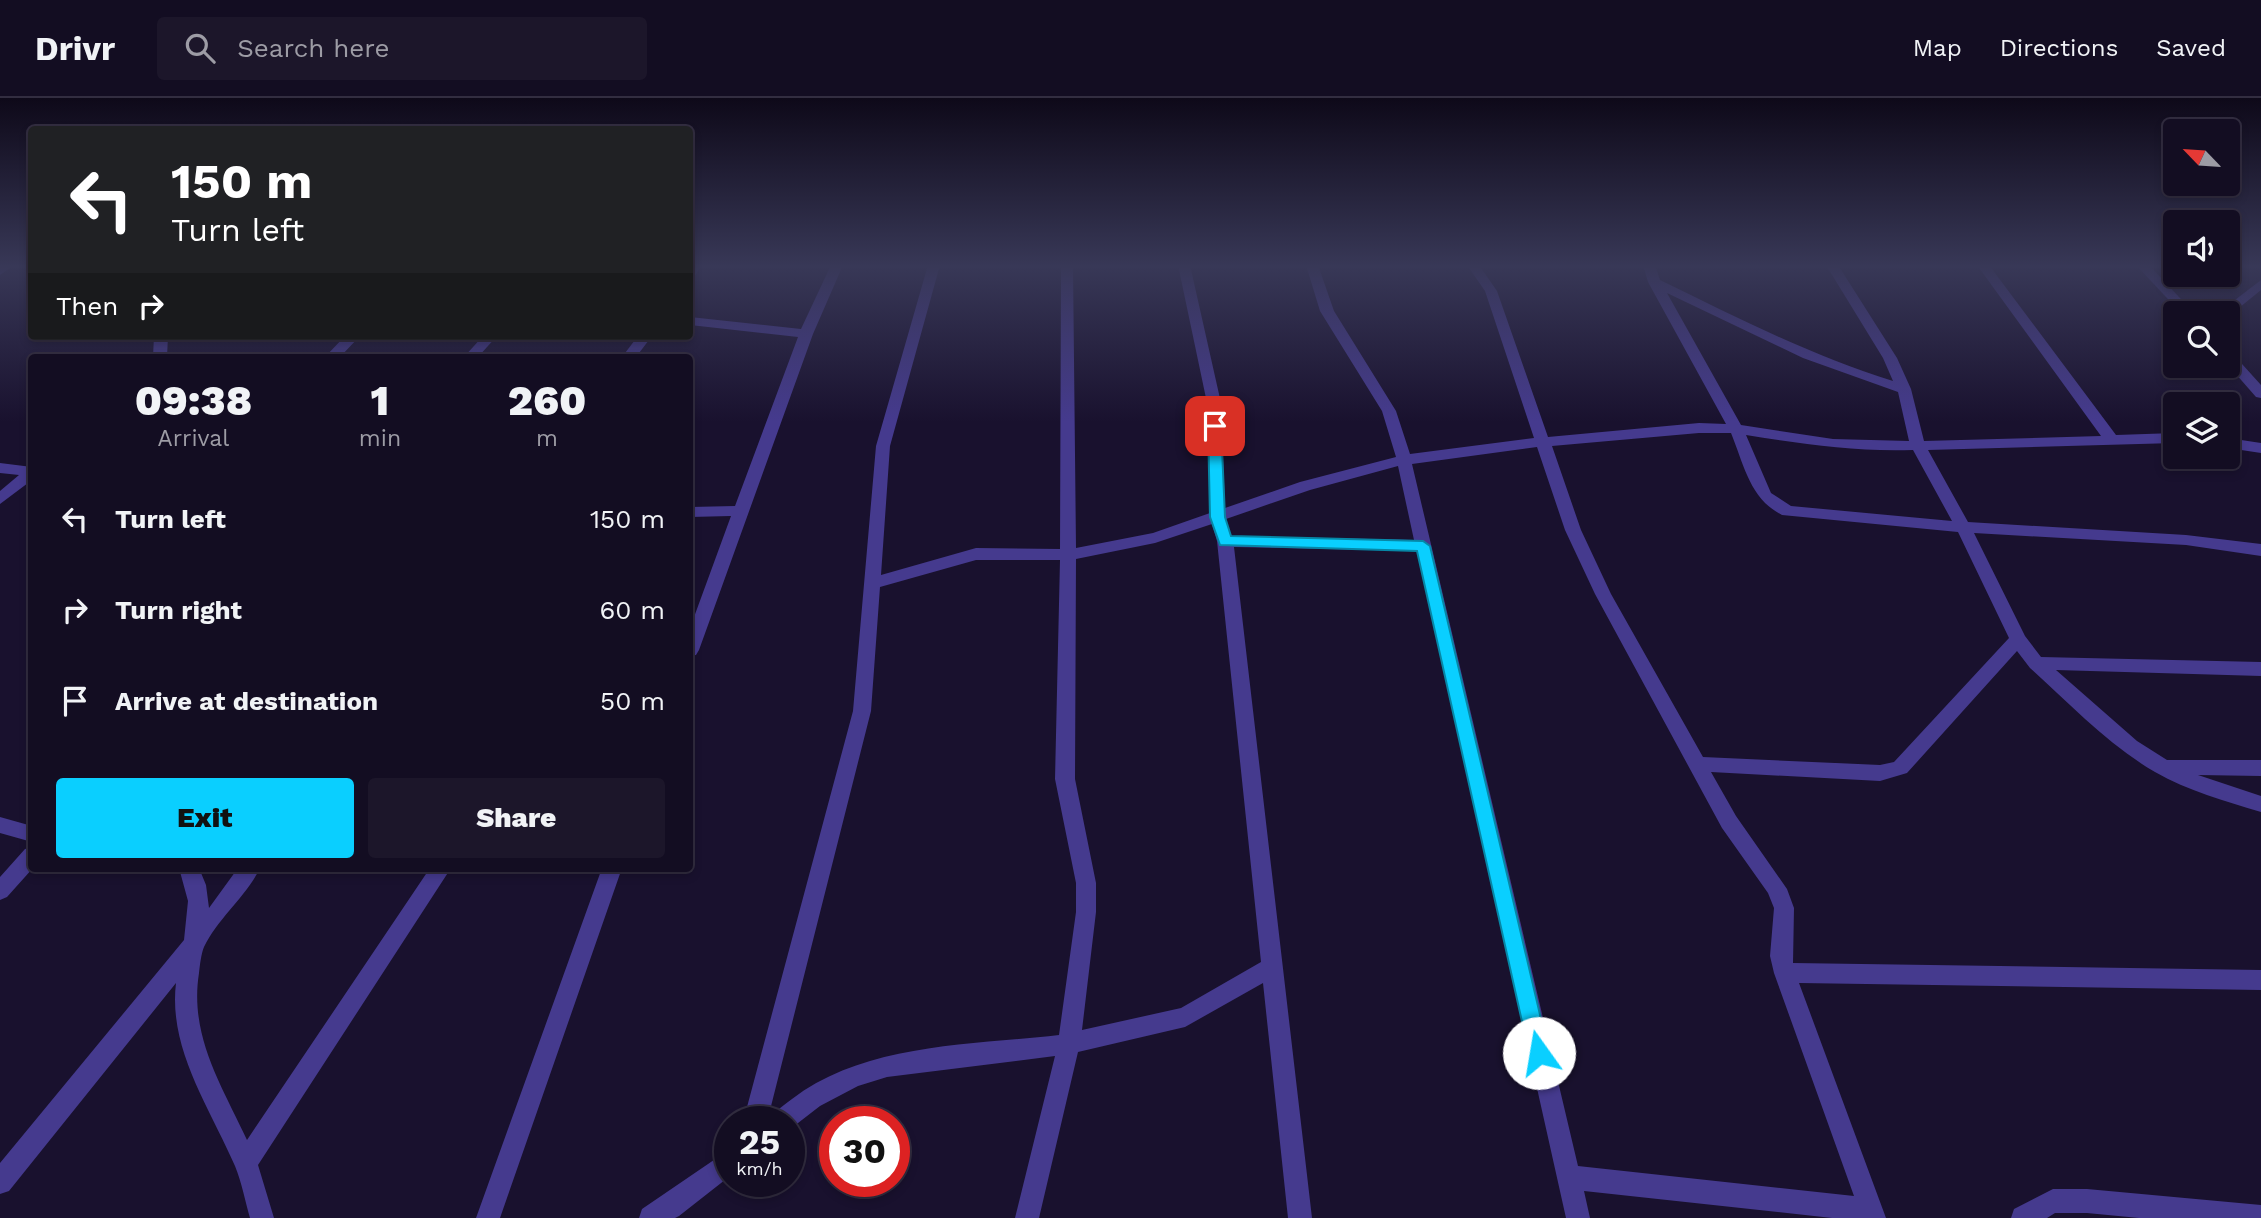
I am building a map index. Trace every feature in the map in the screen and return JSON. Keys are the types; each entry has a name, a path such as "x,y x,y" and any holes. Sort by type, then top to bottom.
{"street":[{"path":"693,642 813,317"},
{"path":"759,1106 862,711 883,446 919,317"},
{"path":"1027,1218 1069,1044 1086,912 1086,883 1065,779 1063,698 1068,555 1067,317"},
{"path":"1195,317 1214,403 1218,517 1225,541 1300,1218"},
{"path":"1330,317 1366,370 1389,411 1404,460 1578,1218"},
{"path":"1501,317 1573,530 1603,594 1729,821 1777,889 1784,908 1781,956 1785,973 1873,1214 1568,1177"},
{"path":"1674,317 1736,429 1764,495 1773,505 1788,511 1963,527 2186,540 2261,550"},
{"path":"1727,317 1792,349 1863,377 1904,389"},
{"path":"1865,317 1890,358 1904,389 1918,446 1982,561 2018,639 2036,663 2130,746 2162,767 2213,790 2261,804"},
{"path":"2021,317 2110,439"},
{"path":"693,321 806,334"},
{"path":"335,354 349,340"},
{"path":"474,354 486,340"},
{"path":"631,354 642,340"},
{"path":"2240,370 2261,394"},
{"path":"873,583 954,558 976,554 1068,555 1154,538 1295,489 1404,460 1543,442 1672,429 1736,429 1833,444 1872,447 2163,438"},
{"path":"2255,447 2261,460"},
{"path":"0,468 28,472"},
{"path":"0,499 28,475"},
{"path":"693,512 740,511"},
{"path":"1225,541 1423,546"},
{"path":"1698,764 1880,773 1900,768 2018,639"},
{"path":"2036,663 2261,669"},
{"path":"2162,767 2261,768"},
{"path":"0,825 28,833"},
{"path":"0,891 28,860"},
{"path":"191,872 196,880 200,908 186,1003 195,1054 246,1163 262,1218"},
{"path":"0,1182 194,944 247,872"},
{"path":"246,1163 438,872"},
{"path":"488,1218 611,872"},
{"path":"802,1106 853,1076 887,1066 1069,1044 1185,1017 1272,967"},
{"path":"1785,973 2261,980"},
{"path":"651,1218 714,1173"},
{"path":"2023,1218 2053,1201 2087,1200 2261,1217"}],"route":[{"path":"1215,426 1218,517 1225,541 1423,546 1539,1053"}]}
